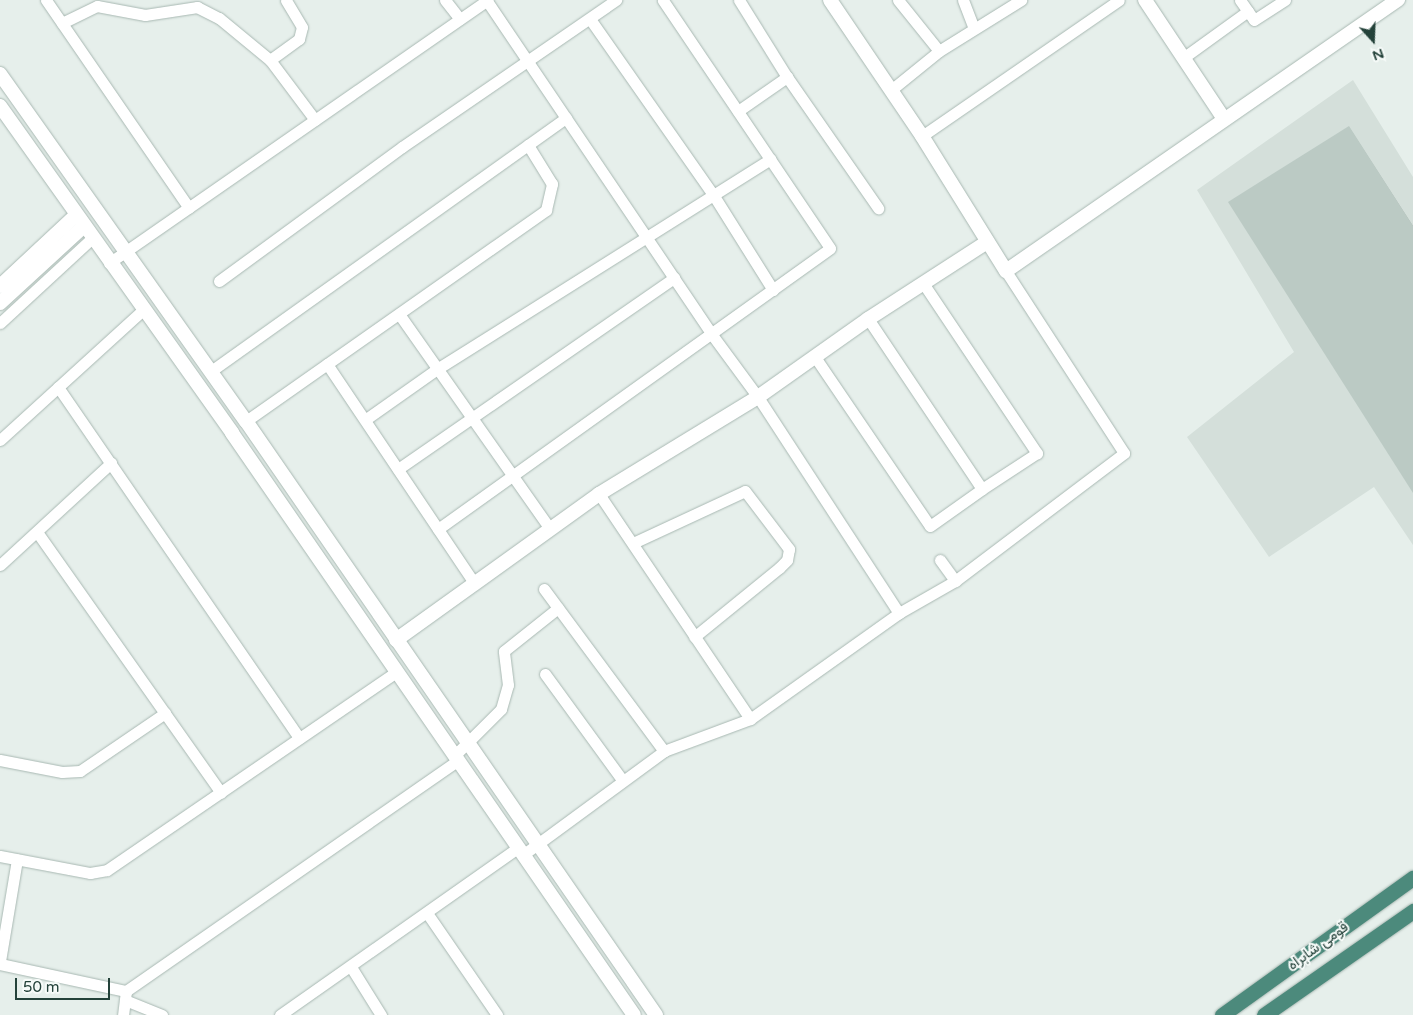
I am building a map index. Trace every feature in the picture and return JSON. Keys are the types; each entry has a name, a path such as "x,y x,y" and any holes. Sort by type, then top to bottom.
{"highway":[{"name":"قومی شاہراہ","path":"1222,1015 1413,878"},
{"name":"قومی شاہراہ","path":"1264,1015 1413,911"}],"street":[{"path":"46,0 188,208"},
{"path":"270,60 299,39 302,27 286,0"},
{"path":"445,0 460,19"},
{"path":"109,263 487,0 710,332 758,397 899,613"},
{"path":"219,281 402,147 590,20 616,0"},
{"path":"438,529 710,332 773,290 830,248 663,0"},
{"path":"739,0 787,77 878,208"},
{"path":"280,1015 521,850 539,843 664,752 750,719 899,613 954,581 1124,453 986,242 922,136 830,0"},
{"path":"898,0 940,51"},
{"path":"963,0 974,28"},
{"path":"891,90 940,51 1021,0"},
{"path":"922,136 1119,0"},
{"path":"1145,0 1224,119"},
{"path":"1240,0 1254,20 1285,0"},
{"path":"1006,271 1398,0"},
{"path":"62,23 97,6 145,15 197,6 219,18 270,60 315,120"},
{"path":"1183,58 1248,11"},
{"path":"590,20 714,196 773,290"},
{"path":"0,74 124,252 246,421 656,1015"},
{"path":"738,111 787,77"},
{"path":"0,106 109,263 144,309 634,1015"},
{"path":"211,371 566,118"},
{"path":"246,421 546,210 552,184 528,145"},
{"path":"366,420 437,369 770,159"},
{"path":"0,286 84,227"},
{"path":"0,303 84,227"},
{"path":"0,323 84,227"},
{"path":"396,640 473,581 599,494 758,397 868,319 986,242"},
{"path":"398,469 473,419 674,278"},
{"path":"814,357 930,526 1037,453 923,283"},
{"path":"0,440 144,309"},
{"path":"399,314 550,528"},
{"path":"868,319 982,489"},
{"path":"327,364 473,581"},
{"path":"58,387 299,738"},
{"path":"0,565 111,463"},
{"path":"633,543 745,491 789,549 787,560 779,568 694,637"},
{"path":"599,494 750,719"},
{"path":"37,532 221,793"},
{"path":"940,560 954,581"},
{"path":"544,589 664,752"},
{"path":"122,1015 126,996 457,758 496,716 504,701 508,685 504,651 558,608"},
{"path":"0,856 90,873 107,870 396,672"},
{"path":"545,674 623,781"},
{"path":"0,760 62,772 80,771 165,713"},
{"path":"17,858 0,962 126,996 162,1015"},
{"path":"562,910 578,900"},
{"path":"427,913 496,1015"},
{"path":"351,967 381,1015"}],"shaded area":[{"path":"1353,80 1413,177 1413,545 1374,487 1269,557 1187,437 1294,352 1197,190"}],"building":[{"path":"1349,126 1413,226 1413,493 1228,202"}]}
